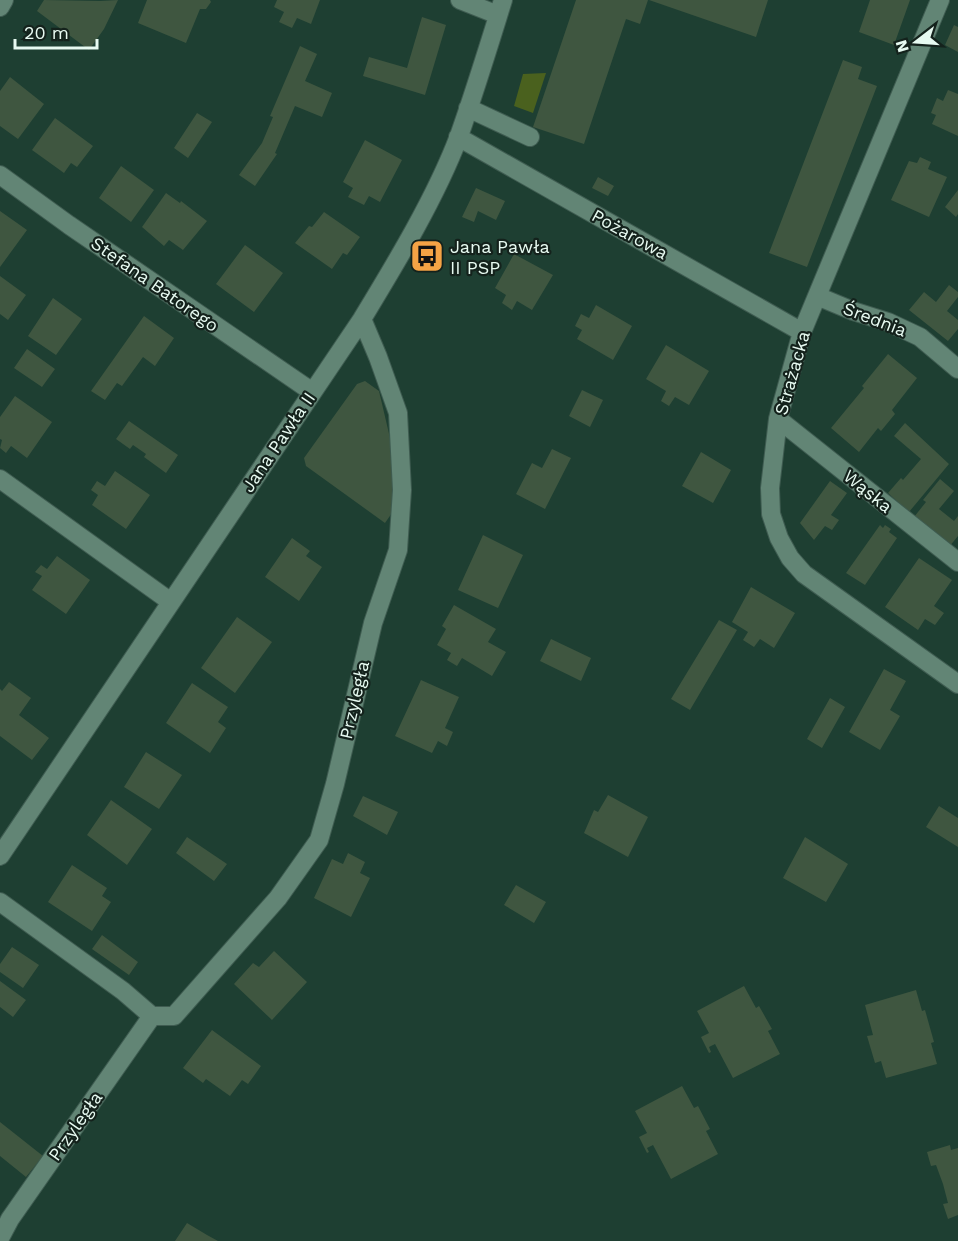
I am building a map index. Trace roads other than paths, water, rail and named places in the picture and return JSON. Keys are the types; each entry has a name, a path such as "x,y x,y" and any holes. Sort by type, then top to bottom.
{"street":[{"path":"0,7 4,0"},
{"path":"460,0 501,8"},
{"name":"Strażacka","path":"940,0 802,332 778,419 770,488 771,514 779,538 790,558 804,574 958,684"},
{"name":"Jana Pawła II","path":"0,856 362,319 407,242 458,137 501,8"},
{"path":"468,108 530,137"},
{"name":"Pożarowa","path":"458,137 802,332"},
{"name":"Stefana Batorego","path":"0,174 69,225 311,392"},
{"name":"Średnia","path":"817,296 853,311 888,321 920,337 958,369"},
{"name":"Przyległa","path":"0,1238 10,1219 152,1016 174,1016 278,898 318,840 373,623 398,550 402,490 398,413 362,319"},
{"name":"Wąska","path":"778,419 958,562"},
{"path":"0,479 171,602"},
{"path":"0,902 123,991 152,1016"}],"place":[{"name":"Jana Pawła II PSP","path":"427,256"}]}
